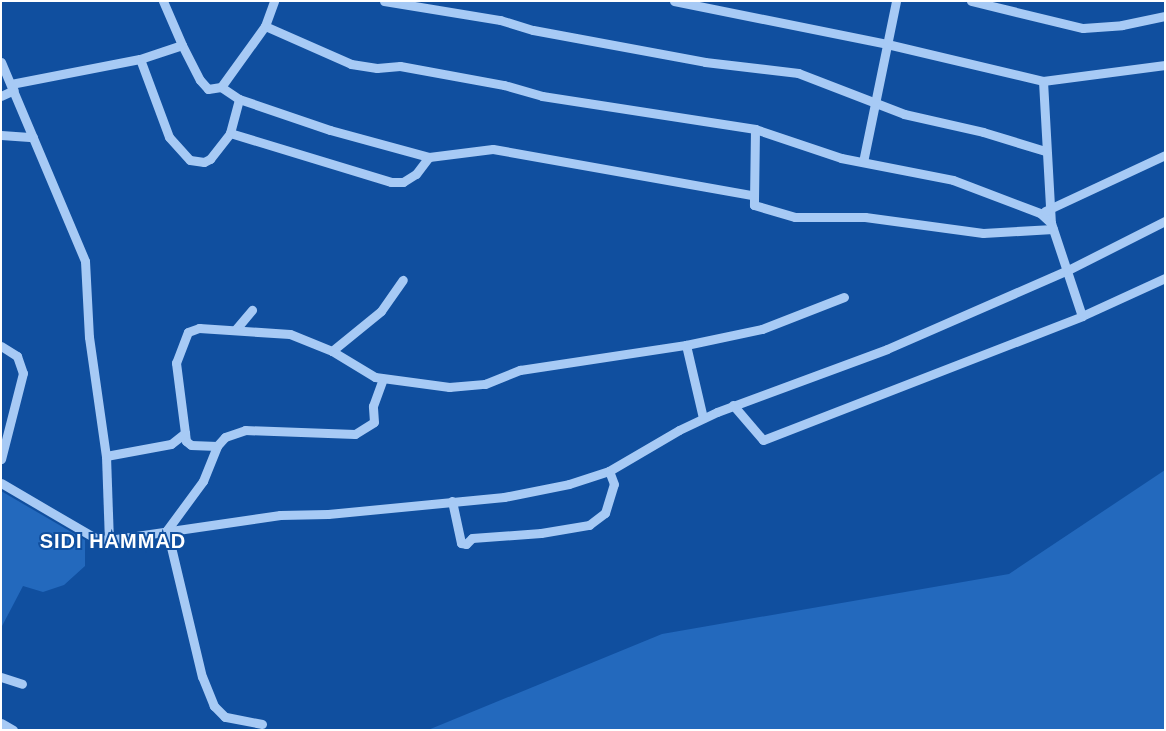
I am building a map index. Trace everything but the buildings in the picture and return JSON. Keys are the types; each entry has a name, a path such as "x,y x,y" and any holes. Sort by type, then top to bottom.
{"street":[{"path":"163,1 200,80 208,88 221,87 238,99 330,130 430,157 492,149 752,195"},
{"path":"221,87 265,26 274,1"},
{"path":"384,1 500,20 533,30 705,62 798,73 875,103 1045,151"},
{"path":"674,1 887,44 1043,81 1165,65"},
{"path":"863,162 896,1"},
{"path":"971,1 1083,28 1122,25 1165,16"},
{"path":"265,26 351,64 378,68 400,66 504,85 542,96 755,129 863,162 953,180 1040,214 1052,226"},
{"path":"1,96 13,87 140,59 182,45"},
{"path":"140,59 169,137 190,160 204,162 210,159 230,133 238,99"},
{"path":"1,62 85,261 89,337 106,456 109,540"},
{"path":"1043,81 1049,208 1052,226 1082,316"},
{"path":"755,129 752,195 754,205 795,217 865,217 983,233 1052,226"},
{"path":"230,133 391,182 403,182 416,174 430,157"},
{"path":"1,135 32,137"},
{"path":"1040,214 1049,208 1086,194 1165,155"},
{"path":"1,483 97,539 109,540 166,530 280,515 328,514 513,495 569,484 609,471 703,418 887,349 1068,270 1165,221"},
{"path":"733,406 762,440 1082,316 1165,278"},
{"path":"332,351 381,311 403,280"},
{"path":"217,446 191,445 186,441 176,378 182,342 188,332 199,328 236,328 290,334 332,351 354,366 383,379 449,386 485,384 520,370 686,345 762,329 844,297"},
{"path":"236,328 252,310"},
{"path":"686,345 703,418"},
{"path":"1,346 17,356 23,374 1,459"},
{"path":"166,530 203,481 217,446 225,437 244,430 354,434 374,422 373,406 383,379"},
{"path":"106,456 171,444 185,433"},
{"path":"452,501 461,543 472,538 541,533 589,525 605,513 614,484 609,471"},
{"path":"166,530 202,677 214,706 224,718 262,724"},
{"path":"1,677 22,684"},
{"path":"1,723 13,730"}],"shaded area":[{"path":"1165,470 1165,730 428,730 662,634 1009,574"},
{"path":"1,491 85,540 85,566 64,585 43,592 23,586 1,628"}],"district":[{"name":"SIDI HAMMAD","path":"113,541"}]}
